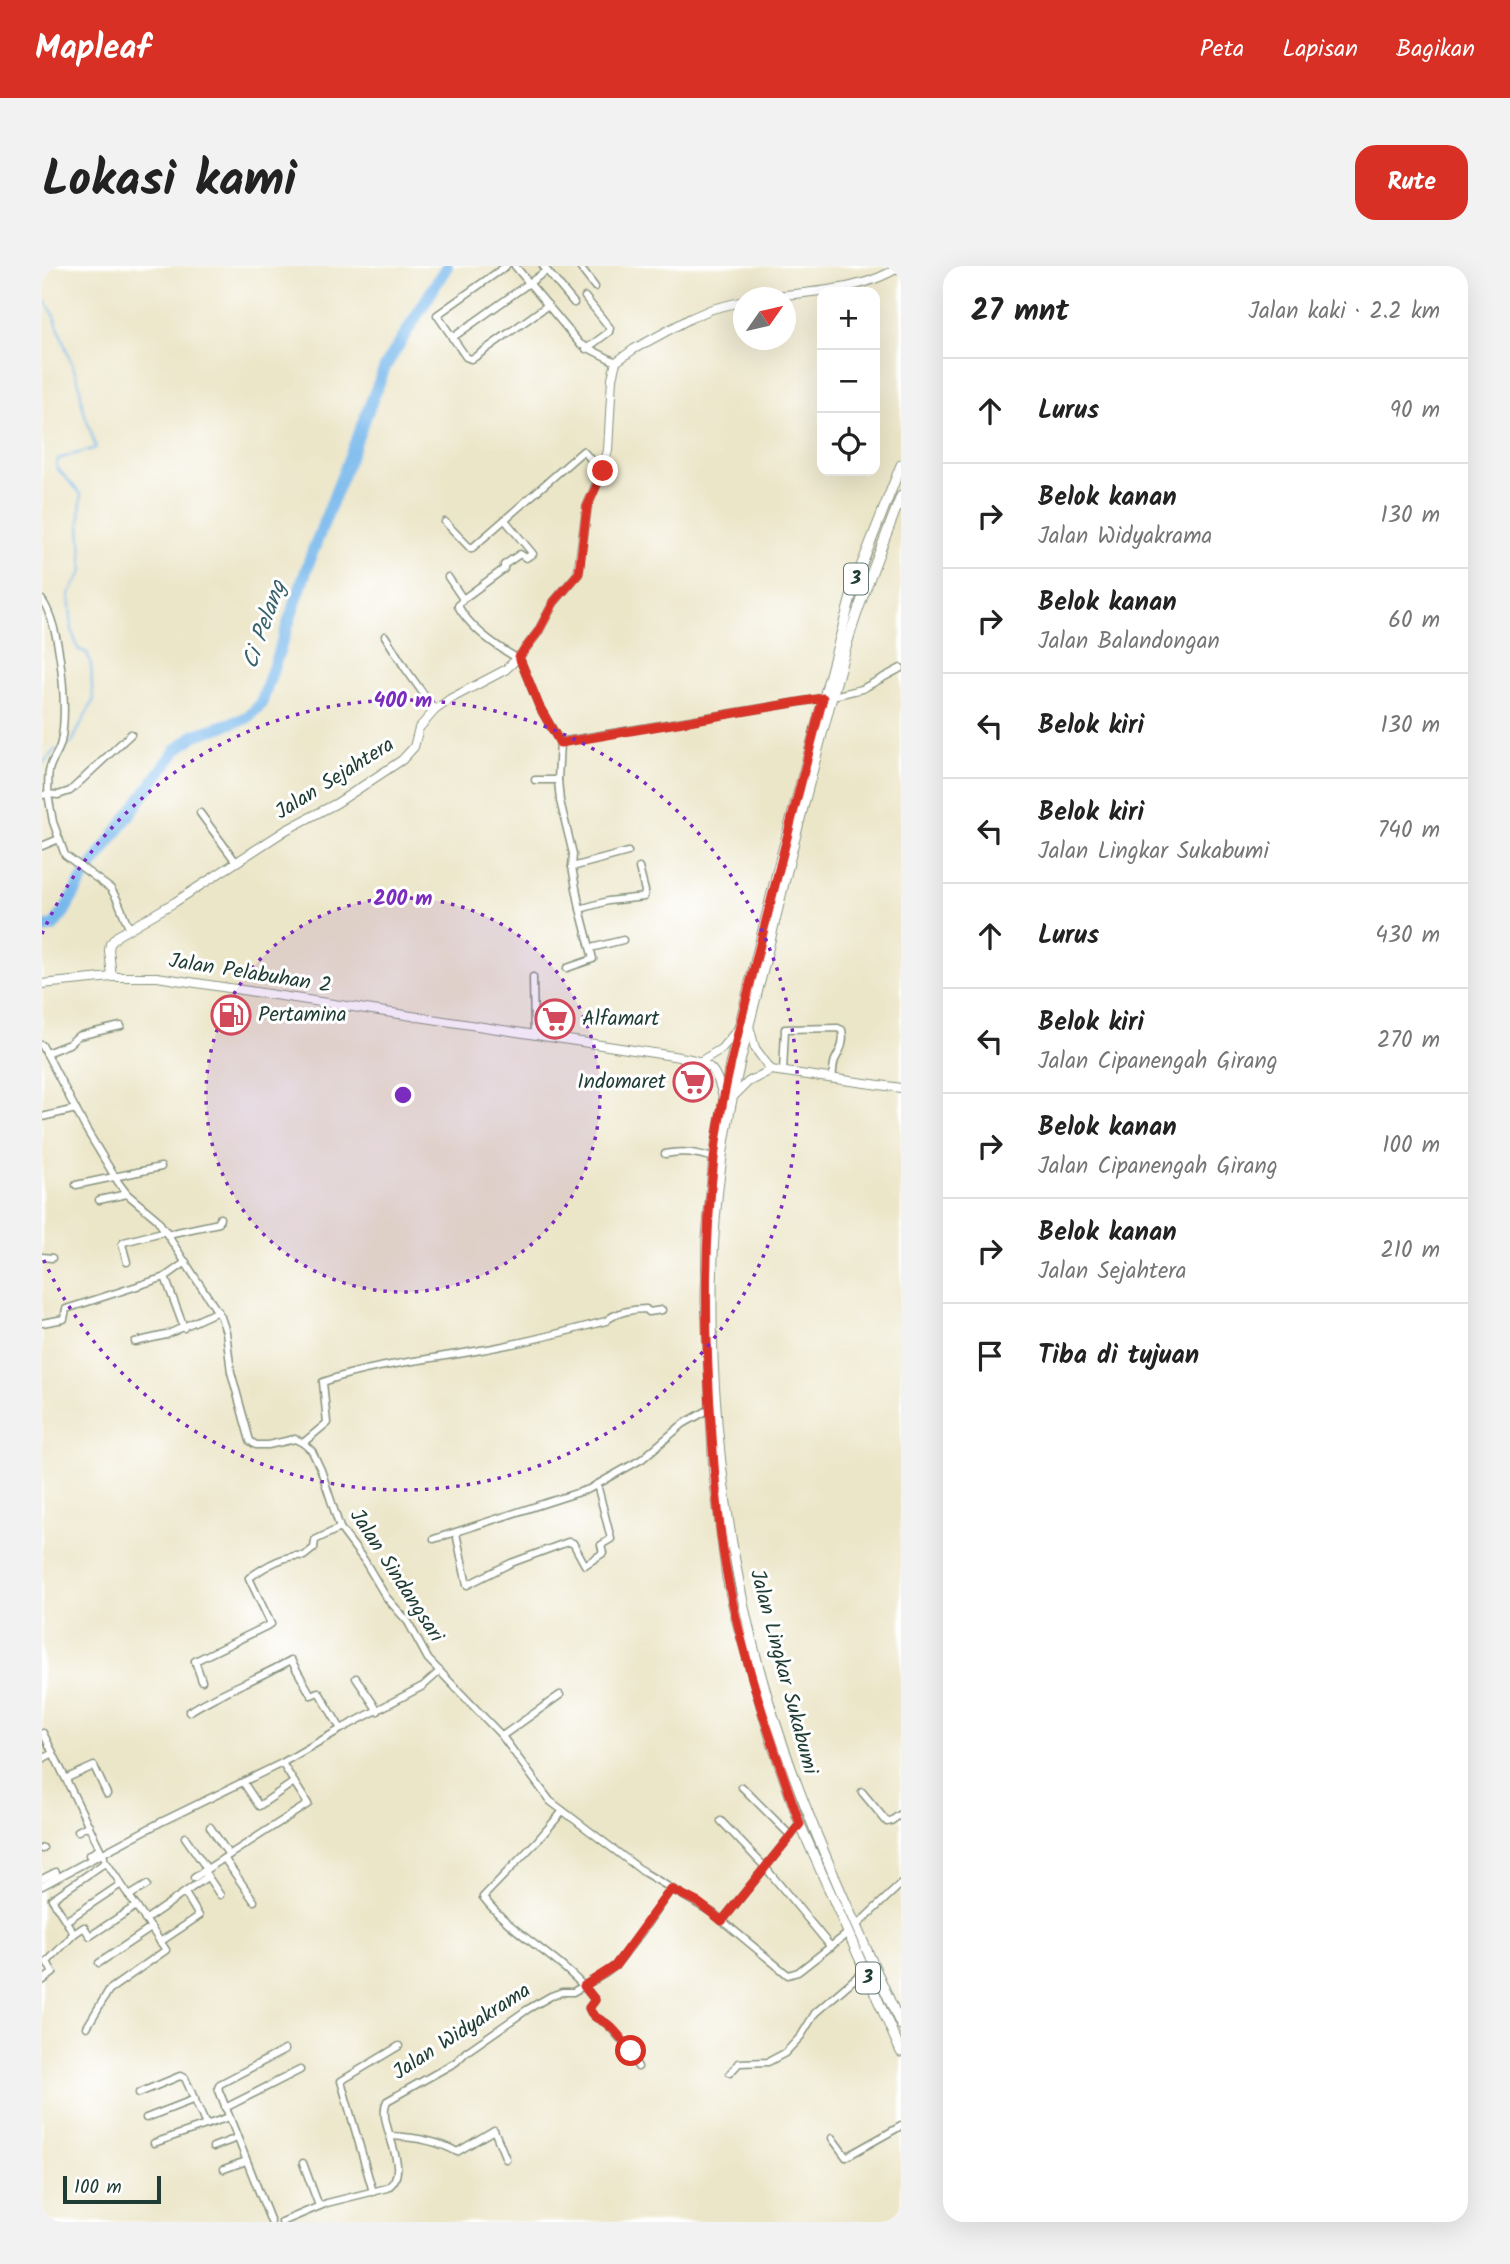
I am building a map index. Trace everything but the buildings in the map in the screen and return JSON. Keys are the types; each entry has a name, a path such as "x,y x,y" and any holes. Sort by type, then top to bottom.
{"main road":[{"name":"3","path":"726,1100 855,582 901,465"},
{"name":"3","path":"828,697 901,496"},
{"name":"Jalan Lingkar Sukabumi","path":"726,1100 714,1158 707,1250 719,1516 732,1600 771,1740 800,1824 901,2052"},
{"name":"Jalan Lingkar Sukabumi","path":"710,1342 726,1100"},
{"name":"Jalan Lingkar Sukabumi","path":"712,1404 728,1514 750,1631 780,1738 800,1797 901,2025"}],"street":[{"path":"506,266 437,316 466,357 471,359 548,305"},
{"path":"515,266 586,349 616,362 634,349 691,318 733,304"},
{"path":"579,266 594,287"},
{"path":"796,294 855,286 872,281 901,266"},
{"path":"452,338 530,284 544,269 574,303"},
{"path":"585,297 610,328 609,332 586,349"},
{"name":"Jalan Sejahtera","path":"113,976 110,944 129,928 175,902 286,830 337,803 402,760 414,747 419,728 435,710 450,699 505,670 518,658 538,632 554,602 579,573 587,507 603,471 608,450 612,378 616,362"},
{"path":"445,522 471,549 583,451 603,471"},
{"path":"505,520 533,555 526,558 520,554 516,555 504,565 505,569 463,599 458,606 469,622 491,642 518,658 539,706 560,743 558,780 573,854 572,867 580,909 593,959 567,968"},
{"path":"448,577 463,599"},
{"path":"42,600 50,612 61,664 63,730 59,752 50,766 45,794 65,855 102,881 118,901 129,928"},
{"path":"42,608 50,612"},
{"path":"385,635 435,710"},
{"path":"560,743 828,697 862,689 901,668"},
{"path":"45,794 58,795 70,791 131,734"},
{"path":"535,780 558,780"},
{"path":"200,813 236,862"},
{"path":"42,845 59,839"},
{"path":"572,867 628,852"},
{"path":"580,909 608,901 644,897 639,868"},
{"path":"591,948 624,940"},
{"name":"Jalan Pelabuhan 2","path":"42,984 113,976 157,977 701,1060"},
{"path":"533,978 534,1035"},
{"path":"771,1070 755,1048 745,1025 721,1049 701,1060 714,1071 726,1100 748,1082 771,1070 901,1088"},
{"path":"46,1052 69,1044 78,1036 121,1026"},
{"path":"782,1072 785,1029 838,1028 842,1030 843,1037 840,1054 835,1059 832,1079"},
{"path":"42,1045 114,1176 127,1194 152,1213 167,1232 218,1311 225,1327 229,1364 250,1441 256,1445 295,1439 303,1443 327,1423 322,1385 328,1381 433,1357 533,1340 606,1321 612,1316 636,1310 662,1310"},
{"path":"42,1117 76,1109"},
{"path":"665,1154 694,1152 714,1158"},
{"path":"76,1185 161,1167"},
{"path":"99,1200 127,1194"},
{"path":"127,1262 122,1244 124,1242 219,1223 220,1218"},
{"path":"42,1257 52,1258"},
{"path":"42,1322 64,1319 66,1309 72,1306 108,1297 165,1277 186,1262"},
{"path":"165,1277 184,1328"},
{"path":"135,1342 163,1336 218,1311"},
{"path":"434,1539 560,1500 597,1484 642,1458 683,1423 712,1404"},
{"name":"Jalan Sindangsari","path":"303,1443 316,1457 340,1528 364,1560 386,1597 408,1622 428,1659 502,1736 551,1801 606,1845 671,1889 699,1903 788,1975 798,1972 831,1947"},
{"path":"456,1533 467,1585 511,1563 570,1541 585,1565 603,1553 601,1545 611,1539 597,1484"},
{"path":"202,1681 195,1661 271,1624 248,1578 276,1562 296,1555 303,1556 314,1548 315,1540 340,1528"},
{"path":"189,1712 291,1660 311,1695 319,1692 341,1729"},
{"path":"74,1934 52,1899 103,1856 159,1823 282,1763 378,1711 423,1686 440,1671"},
{"path":"356,1678 378,1711"},
{"path":"502,1736 560,1695"},
{"path":"43,1733 103,1856 166,1950 109,1990 87,2027"},
{"path":"42,1759 53,1754"},
{"path":"194,1878 308,1804 282,1763"},
{"path":"67,1778 94,1766 107,1794"},
{"path":"245,1785 259,1806 295,1782"},
{"path":"742,1787 790,1836"},
{"path":"862,1792 887,1822 901,1814"},
{"path":"563,1811 483,1897 528,1942 558,1962 584,1986 595,2000 589,2008 590,2012 609,2026 631,2051 638,2067"},
{"path":"721,1821 765,1867 831,1947 848,1933"},
{"path":"722,1921 800,1824"},
{"path":"78,1831 89,1825"},
{"path":"210,1827 254,1901"},
{"path":"185,1837 220,1895"},
{"path":"42,1886 136,1838"},
{"path":"89,1855 103,1856"},
{"path":"42,1879 56,1872"},
{"path":"145,1920 185,1893 206,1872"},
{"path":"66,1921 121,1884"},
{"path":"856,1926 901,1884"},
{"path":"130,1896 147,1885"},
{"name":"Jalan Widyakrama","path":"282,2222 296,2219 319,2206 387,2188 396,2180 384,2111 387,2101 456,2062 491,2034 551,1996 573,1993 615,1966 671,1889"},
{"path":"160,1942 199,1916 185,1893"},
{"path":"42,1981 53,1973 47,1962 54,1955 51,1950 84,1927 90,1936 136,1906"},
{"path":"99,1964 151,1928"},
{"path":"730,2073 739,2063 768,2062 785,2053 801,2036 815,2013 864,1970"},
{"path":"373,2192 341,2081 399,2046"},
{"path":"271,2222 218,2085 285,2050"},
{"path":"225,2108 300,2070"},
{"path":"139,2092 185,2078 206,2125"},
{"path":"146,2118 195,2099"},
{"path":"154,2143 229,2117"},
{"path":"832,2138 846,2157 901,2126"},
{"path":"390,2136 412,2137 447,2146 457,2152 494,2130 506,2159"},
{"path":"213,2147 237,2138"},
{"path":"223,2169 247,2161"},
{"path":"303,2163 319,2206"}],"waterway":[{"name":"Ci Pelang","path":"42,928 53,926 64,912 82,880 176,750 195,735 247,718 261,704 312,553 385,367 447,266"},
{"path":"42,298 52,311 79,383 83,408 96,448 58,459 56,467 81,494 83,571 69,594 72,630 78,649 87,653 89,659 94,699 71,744 61,747"},
{"path":"42,764 56,749"}],"place":[{"name":"Pertamina","path":"231,1015"},
{"name":"Alfamart","path":"555,1019"},
{"name":"Indomaret","path":"693,1082"}],"route":[{"path":"603,471 587,507 579,573 554,602 538,632 519,657 539,706 560,743 823,698 778,868 723,1097 714,1158 706,1262 706,1347 714,1475 727,1578 771,1740 800,1824 722,1921 687,1895 671,1889 615,1966 584,1986 595,2000 589,2008 590,2012 609,2026 631,2051"}]}
